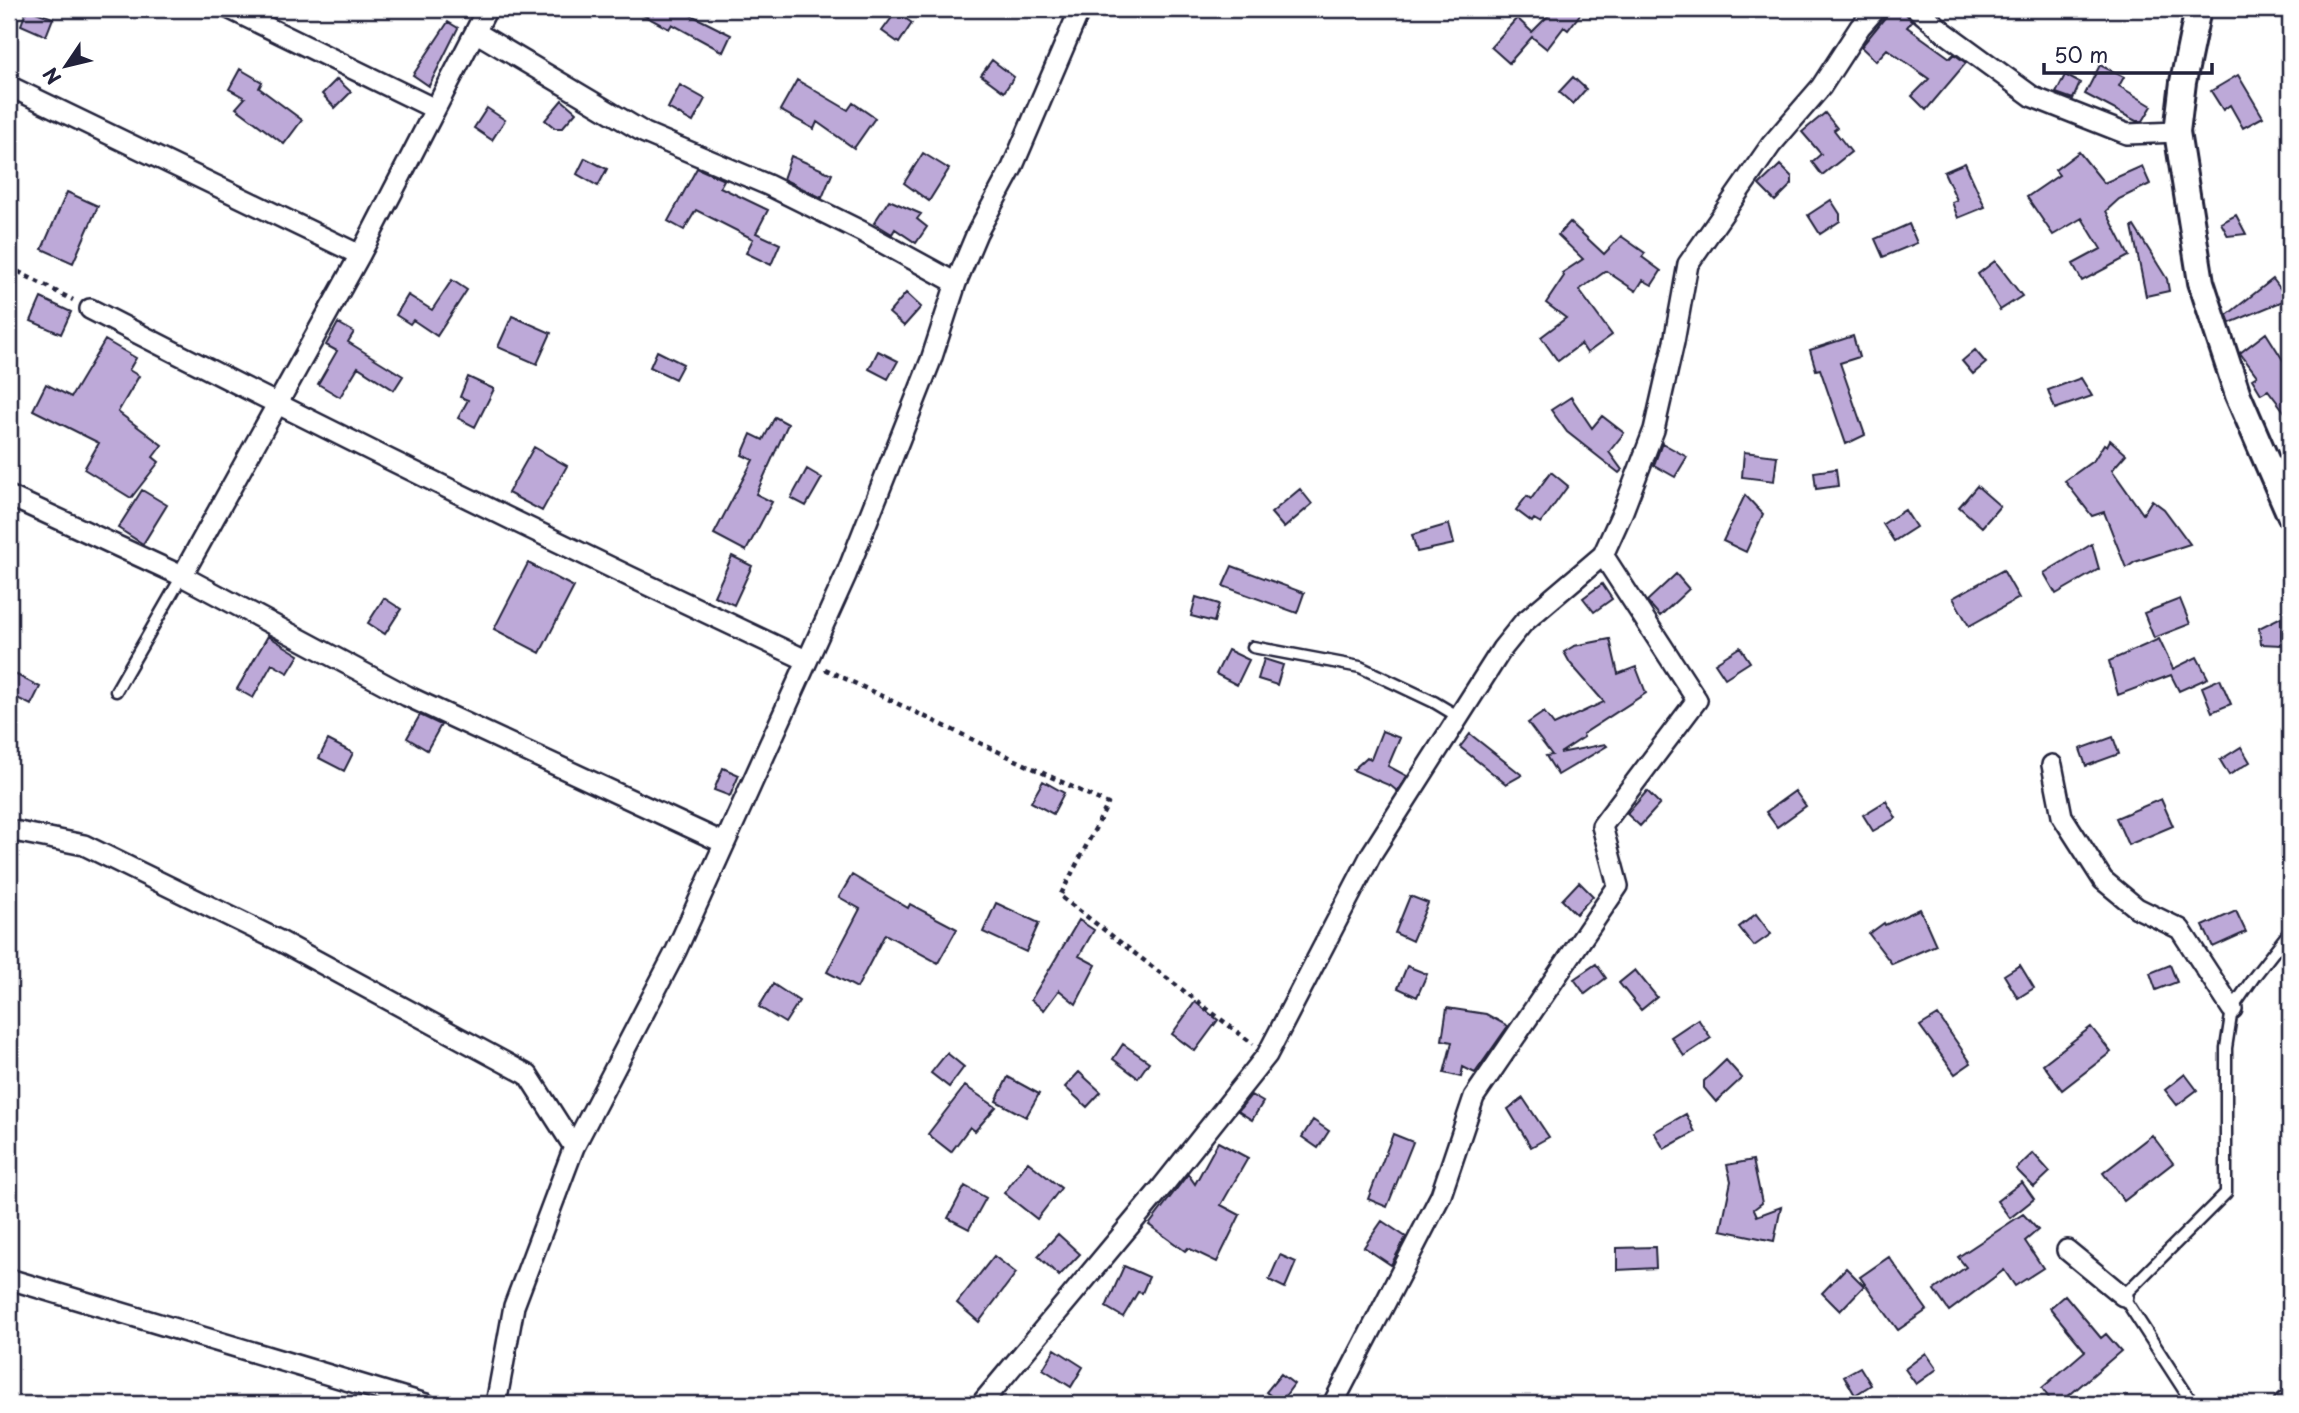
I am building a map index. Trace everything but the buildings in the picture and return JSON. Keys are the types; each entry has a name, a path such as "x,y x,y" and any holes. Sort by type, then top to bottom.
{"street":[{"path":"230,9 435,110"},
{"path":"182,576 360,255 477,33 487,9"},
{"path":"496,1404 514,1306 574,1147 676,951 846,575 931,360 956,283 977,233 1012,168 1080,9"},
{"path":"981,1404 1162,1187 1267,1055 1372,853 1502,649 1523,623 1603,555 1654,430 1688,264 1771,145 1821,87 1860,27 1876,9"},
{"path":"1917,9 2033,97 2127,134 2177,132"},
{"path":"2198,9 2183,82 2177,132 2202,282 2238,395 2290,515"},
{"path":"477,33 645,132 838,219 956,283"},
{"path":"9,86 360,255"},
{"path":"90,309 277,405 585,556 806,660"},
{"path":"9,496 182,576 407,696 724,843"},
{"path":"1333,1404 1441,1195 1474,1097 1618,886 1602,826 1697,700 1603,555"},
{"path":"2052,765 2062,816 2103,880 2137,908 2180,929 2232,1009"},
{"path":"9,830 84,845 280,941 528,1075 574,1147"},
{"path":"2067,1250 2123,1296"},
{"path":"9,1279 426,1404"}],"lane":[{"path":"116,691 182,576"},
{"path":"1252,647 1360,667 1434,702 1459,717"},
{"path":"2193,1404 2123,1296 2226,1193 2226,1048 2232,1009 2290,930"}],"path":[{"path":"9,267 90,309"},
{"path":"806,660 1108,804 1060,896 1267,1055"}]}
